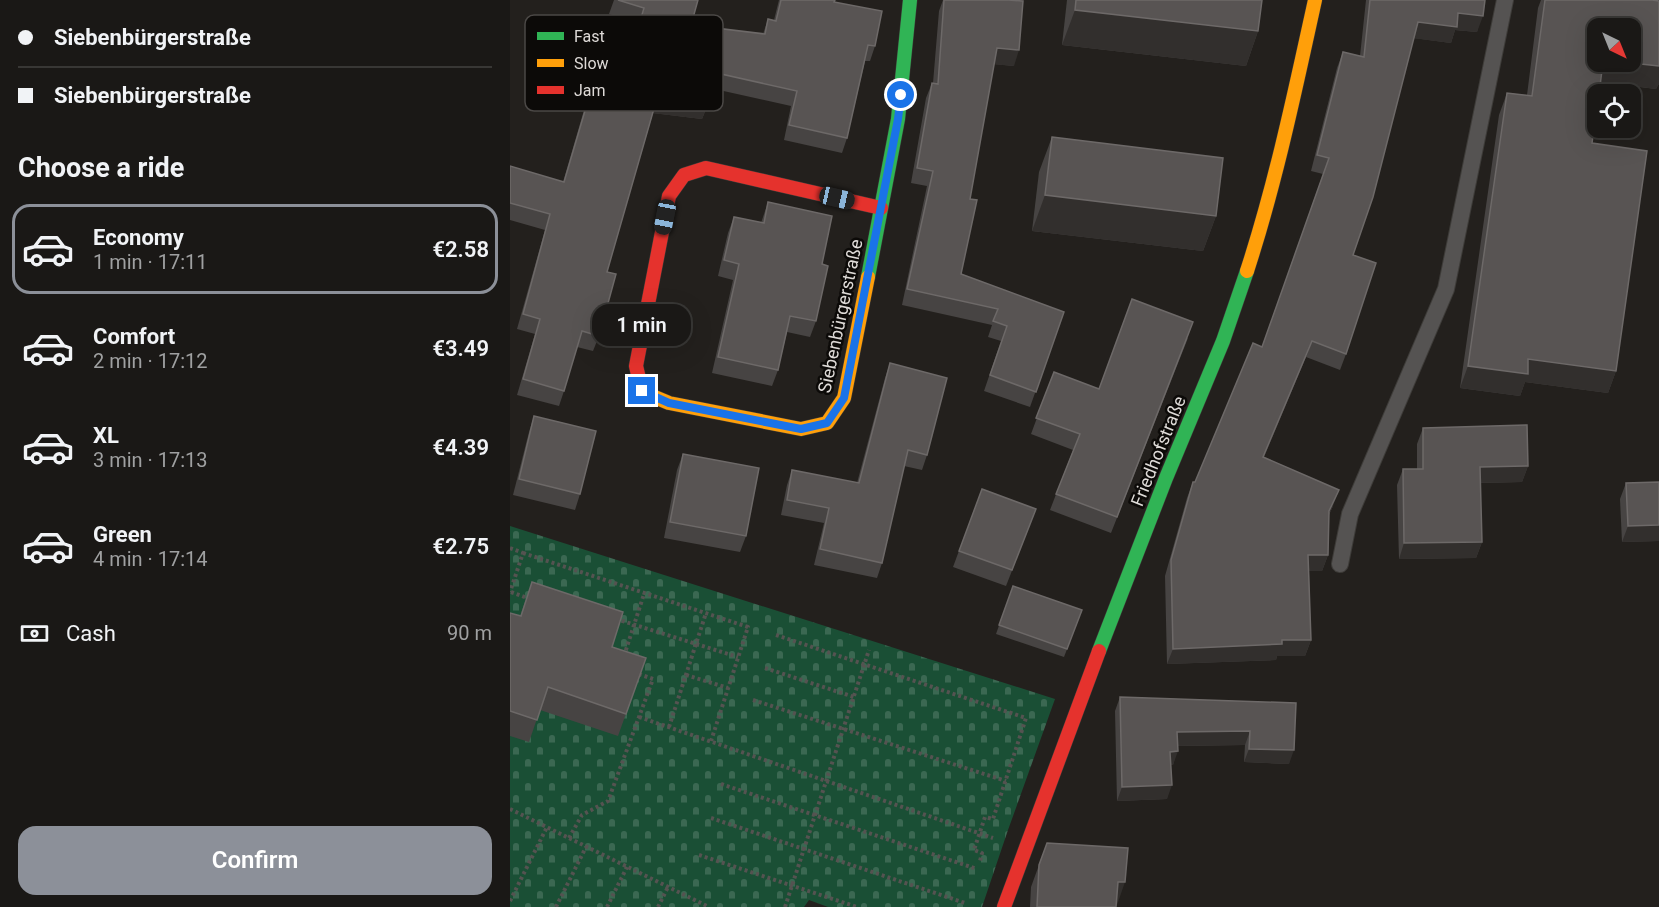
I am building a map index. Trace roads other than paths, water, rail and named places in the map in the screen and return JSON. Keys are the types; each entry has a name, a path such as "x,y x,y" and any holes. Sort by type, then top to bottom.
{"street":[{"name":"Siebenbürgerstraße","path":"881,208 706,168 684,175 669,196 664,219 636,366 642,391 669,403 801,429 827,423 844,398 881,208 898,119 910,0"},
{"name":"Friedhofstraße","path":"1005,907 1091,671 1162,488 1223,340 1261,228 1289,120 1315,0"}],"lane":[{"path":"1340,564 1350,514 1446,289 1505,0"}]}
